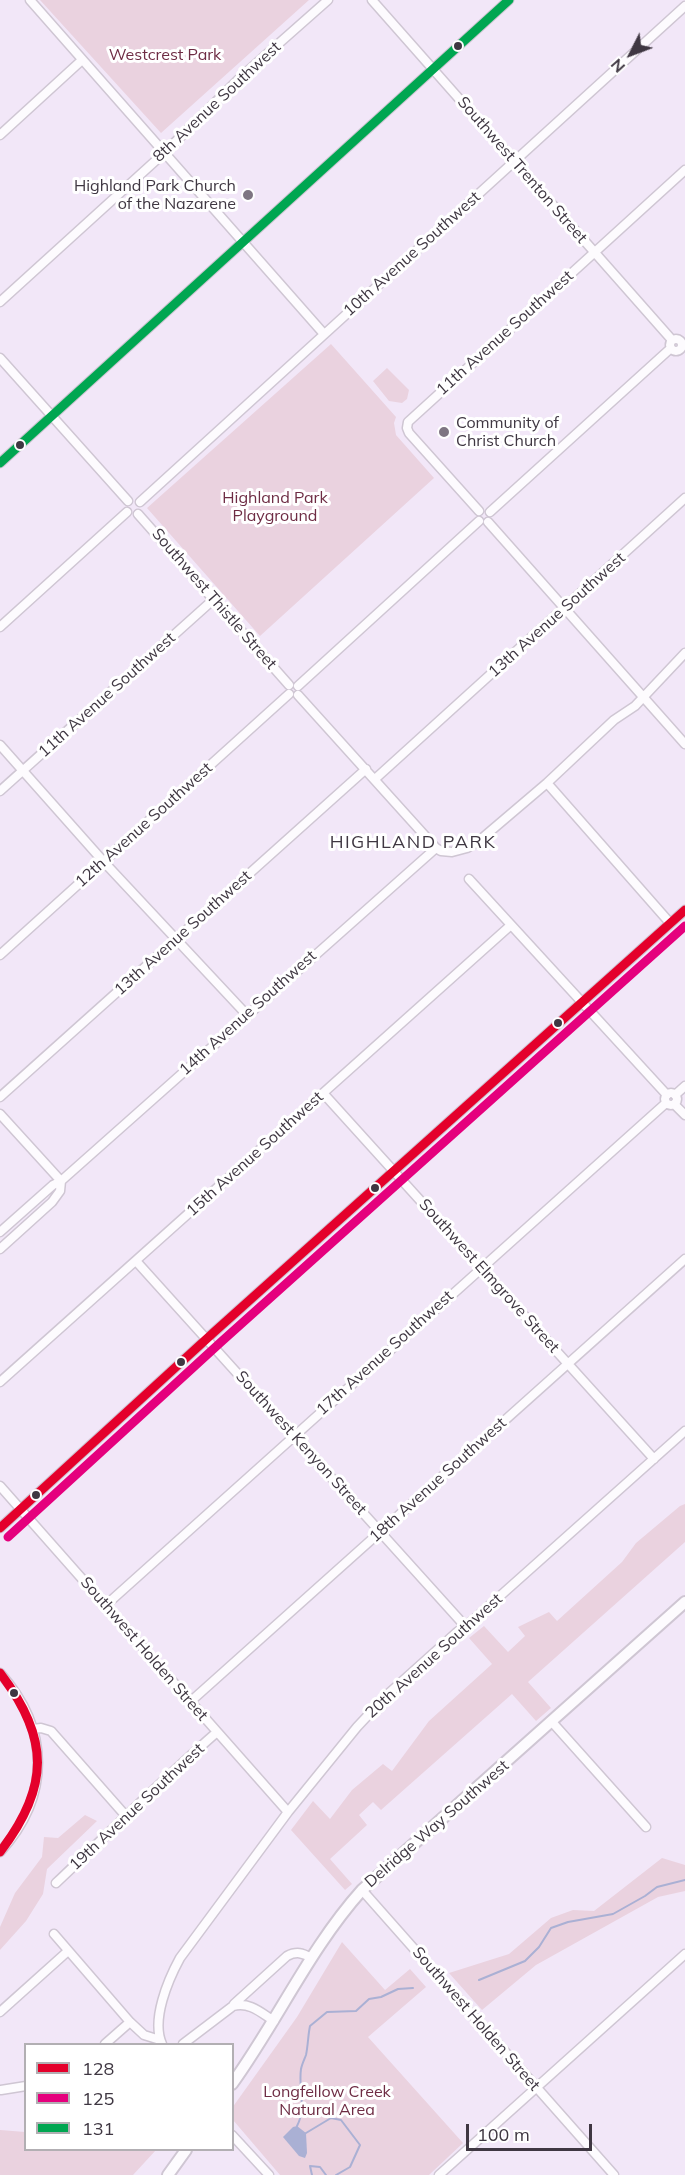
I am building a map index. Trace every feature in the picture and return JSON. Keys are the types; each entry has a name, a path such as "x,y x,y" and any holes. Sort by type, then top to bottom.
{"main road":[{"name":"Delridge Way Southwest","path":"234,2081 338,1918 362,1890 685,1602"},
{"path":"168,2175 185,2151"}],"street":[{"path":"30,0 324,334"},
{"name":"8th Avenue Southwest","path":"0,302 164,153 242,76 328,0"},
{"name":"Southwest Trenton Street","path":"372,0 679,345"},
{"path":"0,463 509,0"},
{"name":"10th Avenue Southwest","path":"140,502 685,6"},
{"path":"0,135 82,60"},
{"name":"11th Avenue Southwest","path":"479,511 410,434 407,425 411,418 685,170"},
{"path":"490,512 679,345"},
{"path":"0,357 128,501"},
{"name":"13th Avenue Southwest","path":"375,779 685,498"},
{"path":"127,512 132,515 138,514 142,509 140,502 134,499 128,501"},
{"path":"127,512 128,501"},
{"path":"490,512 484,509 479,511 477,516 484,521 685,744"},
{"path":"0,627 127,512"},
{"path":"484,521 491,517 490,512"},
{"name":"Southwest Thistle Street","path":"138,514 436,848"},
{"name":"12th Avenue Southwest","path":"0,955 484,521"},
{"name":"11th Avenue Southwest","path":"0,791 214,599"},
{"path":"436,848 452,852 480,840 547,783 614,720 636,706 685,653"},
{"path":"0,745 103,861 246,1014"},
{"name":"13th Avenue Southwest","path":"0,1097 366,769"},
{"path":"547,783 670,923"},
{"name":"14th Avenue Southwest","path":"0,1232 53,1185 61,1181 246,1014 436,848"},
{"path":"469,879 685,1115"},
{"path":"0,1528 207,1338 685,910"},
{"name":"15th Avenue Southwest","path":"0,1382 511,925"},
{"name":"17th Avenue Southwest","path":"106,1605 685,1086"},
{"name":"Southwest Elmgrove Street","path":"323,1093 654,1459"},
{"path":"0,1114 61,1181"},
{"name":"14th Avenue Southwest","path":"0,1249 52,1202 60,1191 61,1181"},
{"name":"18th Avenue Southwest","path":"190,1701 685,1258"},
{"name":"Southwest Kenyon Street","path":"136,1261 465,1626"},
{"name":"20th Avenue Southwest","path":"161,2042 160,2014 168,1983 187,1948 288,1812 372,1711 685,1431"},
{"name":"Southwest Holden Street","path":"0,1486 288,1812"},
{"path":"0,1852 17,1830 32,1798 38,1757 27,1711 1,1675"},
{"path":"552,1722 646,1827"},
{"path":"33,1729 41,1728 51,1731 125,1815"},
{"name":"19th Avenue Southwest","path":"56,1883 108,1835 125,1815 217,1732"},
{"name":"Southwest Holden Street","path":"362,1890 614,2175"},
{"path":"54,1934 130,2022 144,2035 161,2042"},
{"path":"0,2012 68,1951"},
{"path":"184,2043 233,2006 287,1956 300,1952 312,1958"},
{"path":"439,2175 685,1954"},
{"path":"233,2006 242,2003 249,2005 274,2021"},
{"path":"106,2043 130,2022"},
{"path":"1,2090 24,2086"},
{"path":"234,2137 269,2175"}],"green space":[{"name":"Westcrest Park","path":"40,0 309,0 161,133"},
{"name":"Highland Park Playground","path":"331,344 396,417 394,423 396,435 434,478 260,636 147,508"},
{"path":"387,368 409,390 407,399 402,403 389,401 373,381"},
{"path":"685,1504 685,1542 528,1682 551,1708 536,1721 512,1694 381,1810 373,1802 359,1815 367,1825 330,1859 352,1884 345,1890 291,1830 313,1801 330,1819 352,1790 383,1764 392,1771 429,1721 492,1664 469,1638 484,1626 508,1652 525,1636 518,1627 549,1612 557,1621 622,1562 636,1543"},
{"path":"85,1815 97,1821 47,1869 43,1894 26,1921 0,1950 0,1927 15,1893 42,1857 44,1837 58,1838"},
{"path":"662,1858 685,1865 685,1891 658,1897 536,1965 482,2010 449,1973 509,1954 551,1918 573,1910 594,1911"},
{"name":"Longfellow Creek Natural Area","path":"342,1942 385,1990 410,1969 426,1987 368,2037 463,2143 429,2175 280,2175 234,2121 234,2105 297,2017"},
{"path":"0,2130 24,2132 24,2151 155,2151 133,2175 0,2175"}],"water":[{"path":"297,2126 306,2133 305,2158 299,2156 283,2137"}],"waterway":[{"path":"479,1980 525,1961 539,1947 551,1928 568,1922 613,1914 657,1887 685,1880"},
{"path":"297,2126 302,2105 300,2076 310,2026 327,2012 356,2011 369,1999 381,1997 398,1989 413,1988"},
{"path":"306,2133 331,2118 341,2120 360,2145 350,2167 336,2175"},
{"path":"312,2175 310,2166 320,2167 326,2175"}],"transit line":[{"name":"131","path":"0,463 509,0"},
{"name":"128","path":"0,1528 213,1333 685,910"},
{"name":"125","path":"8,1537 221,1342 685,926"},
{"name":"128","path":"0,1673 28,1719 35,1741 38,1762 35,1784 28,1806 0,1852"}],"place":[{"name":"Highland Park Church of the Nazarene","path":"248,195"},
{"name":"Community of Christ Church","path":"444,432"}],"district":[{"name":"HIGHLAND PARK","path":"413,843"}]}
